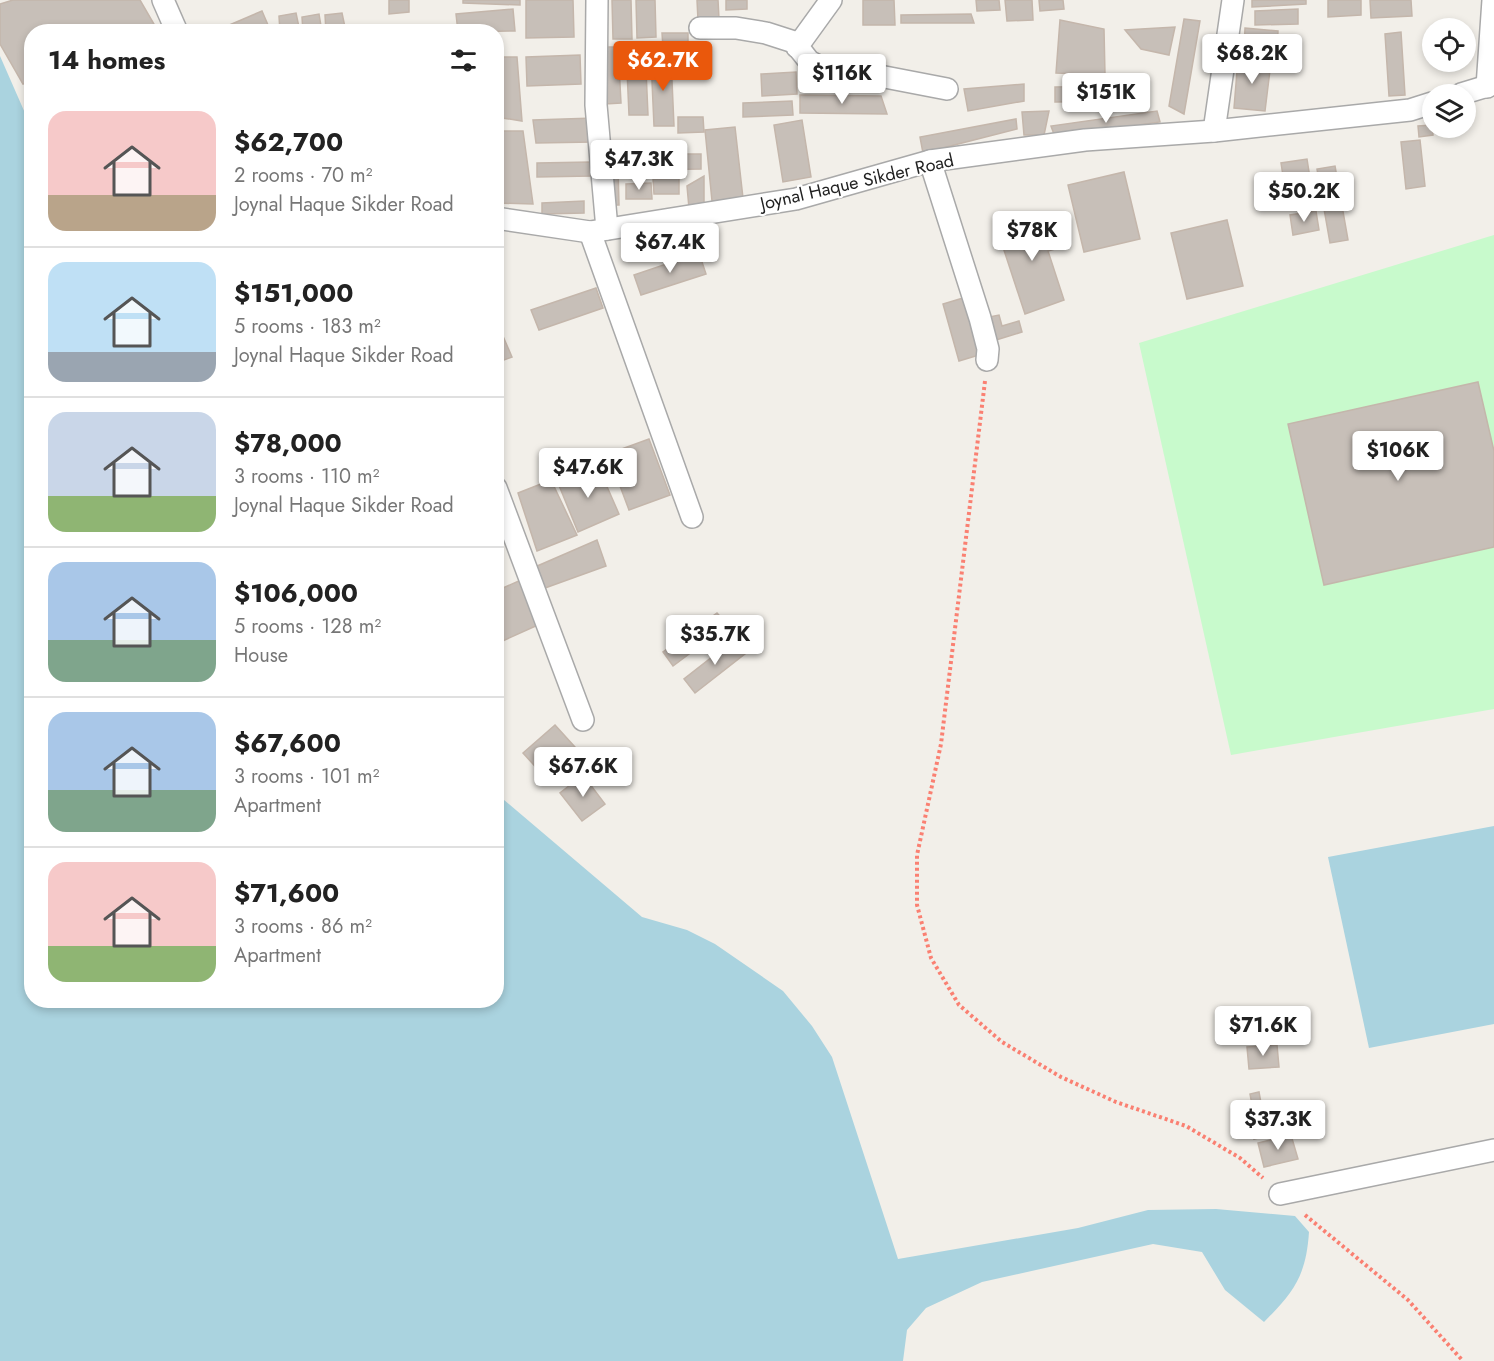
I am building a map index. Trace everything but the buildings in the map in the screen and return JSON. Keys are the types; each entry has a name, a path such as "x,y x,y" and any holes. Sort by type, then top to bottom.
{"street":[{"path":"163,0 174,24"},
{"path":"597,0 596,105 599,230 692,517"},
{"path":"797,47 831,0"},
{"path":"1214,131 1233,0"},
{"path":"1490,85 1493,0"},
{"path":"700,28 736,28 766,33 794,42 809,60 824,69 864,73 947,89"},
{"name":"Joynal Haque Sikder Road","path":"504,219 599,230 796,199 930,161 1085,140 1214,131 1410,110 1422,106"},
{"path":"930,161 980,318 988,349 987,360"},
{"path":"504,509 583,720"},
{"path":"1280,1194 1494,1150"}],"path":[{"path":"987,360 941,744 917,855 917,906 931,958 958,1005 1002,1042 1061,1077 1116,1102 1186,1126 1240,1158 1408,1300 1462,1361"}],"green space":[{"path":"1494,235 1494,709 1231,755 1139,343"}],"water":[{"path":"0,56 24,111 24,1008 504,1008 504,800 642,917 687,930 715,944 783,991 812,1026 832,1057 898,1259 1078,1228 1148,1210 1216,1209 1295,1216 1309,1232 1305,1260 1297,1282 1264,1322 1225,1290 1202,1252 1153,1244 982,1282 926,1308 907,1330 903,1361 0,1361"},
{"path":"1494,826 1494,1024 1369,1048 1328,857"}]}
